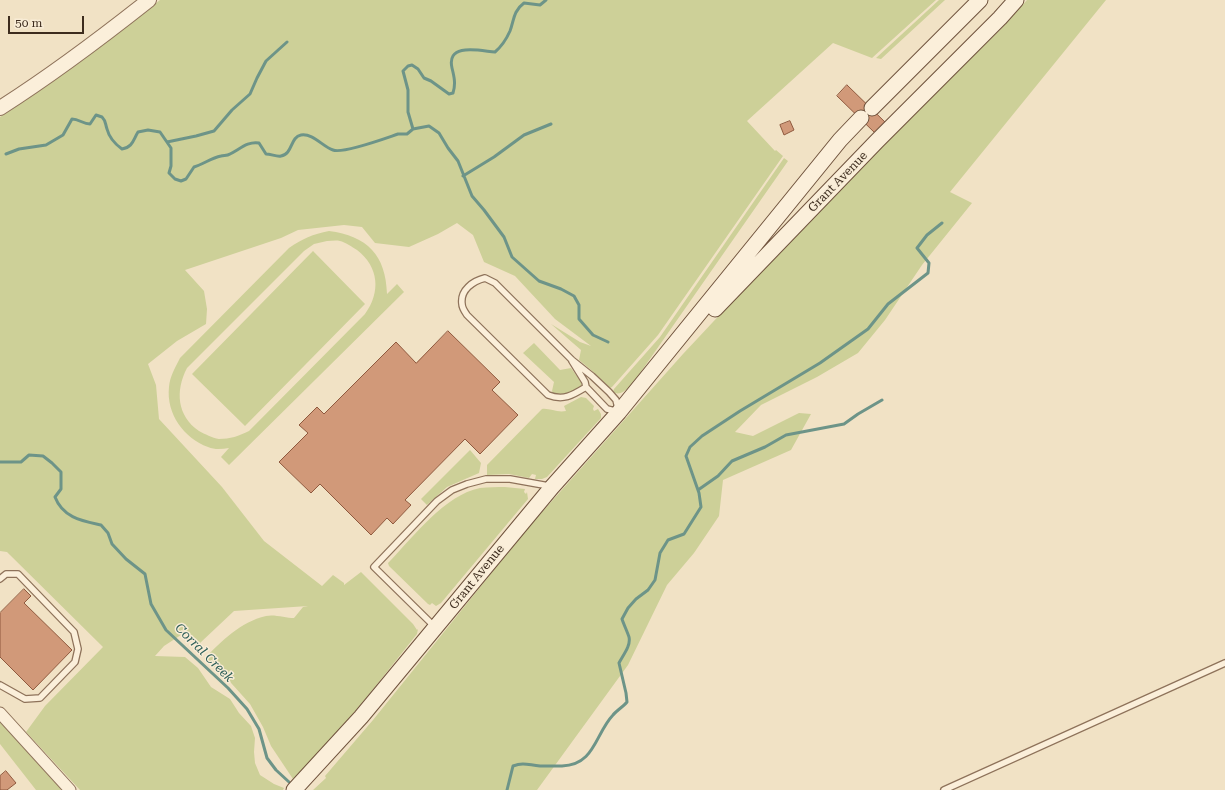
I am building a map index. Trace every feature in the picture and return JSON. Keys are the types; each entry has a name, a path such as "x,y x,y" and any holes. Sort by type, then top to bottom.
{"main road":[{"name":"Grant Avenue","path":"294,790 362,717 552,487 660,364 840,140 980,0"},
{"name":"Grant Avenue","path":"660,364 745,279 877,140 1000,18 1016,0"}],"street":[{"path":"0,108 42,81 101,38 149,0"},
{"path":"0,712 70,790"}],"lane":[{"path":"572,360 585,382 586,387 607,409 619,412 616,400 592,376 572,360 495,283 485,278 476,280 466,288 462,297 462,305 467,316 548,395 556,399 566,398 586,387"},
{"path":"436,628 374,567 437,501 452,490 466,484 486,479 510,479 552,487"},
{"path":"0,579 6,574 18,574 74,632 78,649 75,662 40,698 25,699 0,685"},
{"path":"944,790 1225,663"}],"green space":[{"path":"160,0 936,0 872,58 833,43 747,121 775,151 776,150 783,156 658,335 610,388 579,360 581,350 551,324 580,342 591,346 555,319 515,276 484,262 473,235 457,223 438,234 409,247 375,243 362,227 344,225 298,230 281,238 185,270 204,291 207,309 206,324 177,341 148,364 156,385 159,419 222,487 264,541 322,586 333,575 344,583 344,585 361,572 413,624 417,630 418,629 417,634 357,709 326,745 293,779 271,746 263,727 250,704 223,674 204,659 240,627 266,616 294,618 303,607 308,606 234,611 200,643 184,633 164,646 155,656 185,657 198,668 211,687 230,699 239,713 251,726 255,738 255,763 260,775 274,784 284,788 283,790 80,790 26,732 45,706 103,647 7,552 0,551 0,117 76,65"},
{"path":"939,0 945,0 881,59 876,58"},
{"path":"1027,0 1106,0 950,192 972,203 922,265 885,320 858,353 817,377 761,405 735,432 753,436 799,413 811,414 791,450 723,480 719,516 694,553 667,585 628,665 537,790 313,790 326,778 325,776 373,720 527,529 683,354 786,244 927,100 1000,30"},
{"path":"784,158 788,161 638,376 624,391 620,393 613,392 660,337"},
{"path":"329,231 354,237 364,243 372,250 383,268 387,294 397,284 404,292 229,465 221,457 229,448 213,449 199,443 191,438 178,424 170,406 169,397 169,387 173,372 180,358 289,248 308,237","holes":["329,241 344,242 357,250 370,264 375,280 375,289 374,297 365,314 249,431 234,437 219,439 199,431 186,418 182,411 180,402 181,385 187,368 304,251 314,244"]},
{"path":"313,251 365,304 245,426 192,374"},
{"path":"534,343 560,370 571,368 581,382 582,387 568,395 553,394 552,391 554,382 523,353"},
{"path":"581,397 586,398 594,406 594,411 598,409 601,414 601,418 547,477 535,479 536,475 532,474 529,478 509,474 487,475 487,465 542,409 566,411 564,406"},
{"path":"470,450 481,463 479,473 447,487 427,505 421,499"},
{"path":"505,487 525,489 524,492 526,494 527,492 528,499 441,603 436,606 432,603 430,605 428,604 389,566 388,563 420,529 442,508 455,499 467,492 480,488"},
{"path":"0,722 61,790 36,790 0,744"}],"building":[{"path":"847,85 886,123 876,134 837,96"},
{"path":"790,121 794,130 784,135 780,125"},
{"path":"448,331 500,382 492,390 518,415 480,454 465,439 405,500 411,505 393,524 387,518 371,535 320,484 311,493 279,462 308,433 299,425 317,407 324,414 396,342 416,363"},
{"path":"24,589 31,596 24,603 72,650 33,690 0,657 0,613"},
{"path":"6,771 16,783 7,790 0,790 0,776"}],"waterway":[{"path":"6,154 19,149 46,145 63,135 72,119 90,124 96,115 103,118 111,138 122,149 131,145 138,132 148,130 160,132 171,148 171,166 169,173 175,179 181,181 186,179 194,167 217,157 229,155 251,143 259,143 266,154 279,156 285,155 297,136 301,135 310,136 329,148 338,151 365,145 398,134 407,134 413,129 408,112 408,90 403,71 408,66 412,65 418,69 424,78 431,81 449,94 453,93 455,83 452,60 454,54 459,51 466,50 495,52 507,37 520,6 524,3 540,5 546,0"},
{"path":"167,142 214,131 232,110 250,94 266,61 287,42"},
{"path":"463,176 494,157 524,135 551,124"},
{"path":"413,129 429,126 439,133 458,161 472,196 504,237 512,257 539,281 561,289 574,296 579,305 579,319 593,335 608,342"},
{"path":"507,790 513,766 523,764 562,766 573,764 581,760 593,747 607,723 627,702 619,663 628,647 629,637 622,619 628,608 636,599 648,590 655,580 660,553 668,540 684,534 701,507 699,493 686,456 690,447 702,436 740,411 820,363 868,329 888,304 928,273 929,263 917,248 927,235 942,223"},
{"path":"698,490 718,476 732,461 765,447 786,435 844,424 882,400"},
{"name":"Corral Creek","path":"0,462 21,462 29,455 43,456 61,472 61,489 55,497 63,510 81,520 101,525 108,533 112,544 126,559 145,574 151,604 166,630 228,688 247,709 259,729 267,758 276,770 289,782"}]}
